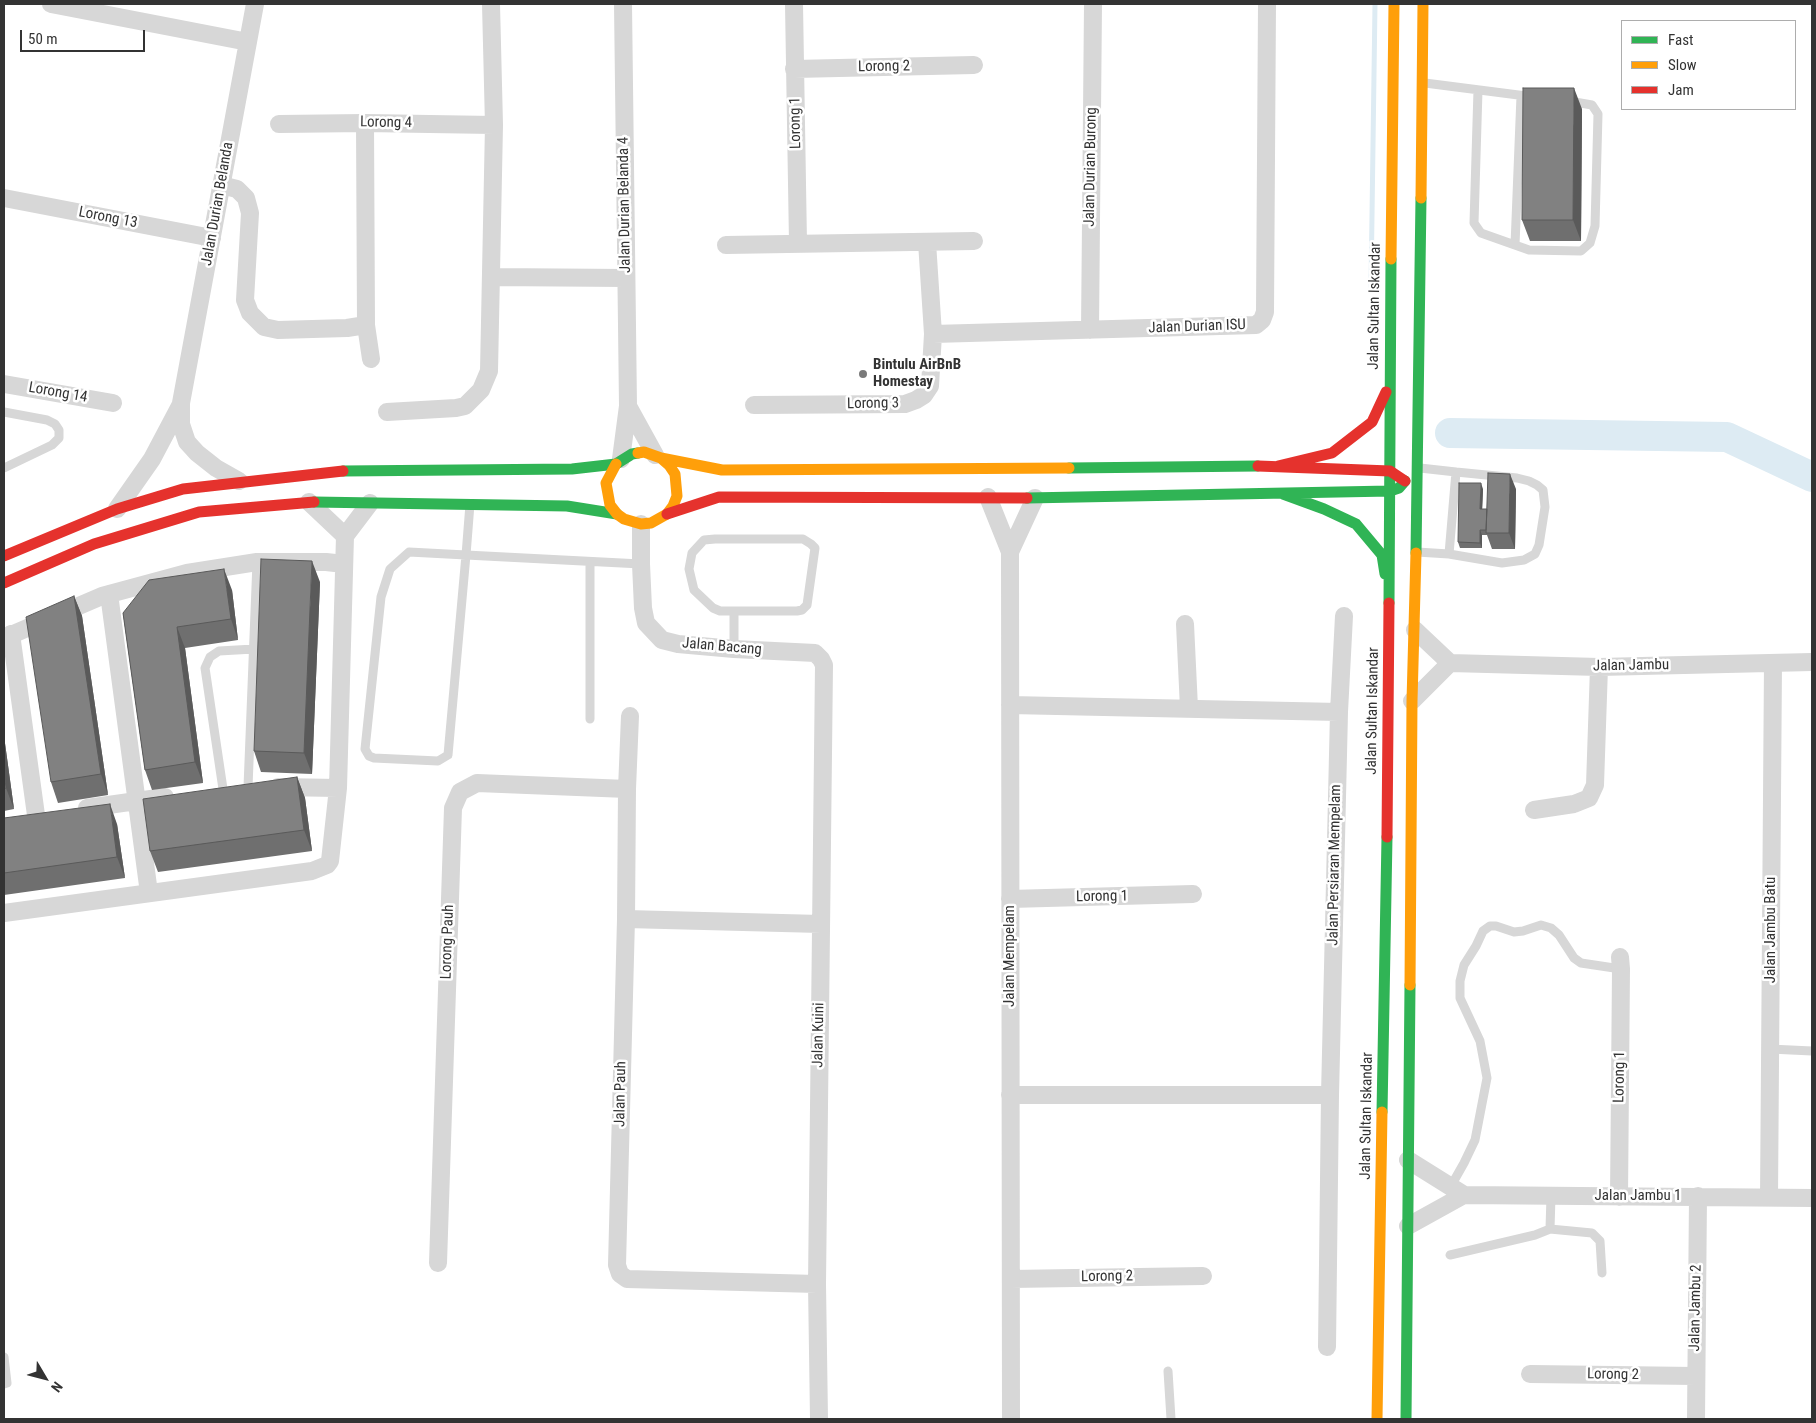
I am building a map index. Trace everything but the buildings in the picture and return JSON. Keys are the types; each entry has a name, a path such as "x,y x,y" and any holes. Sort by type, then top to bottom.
{"main road":[{"name":"Jalan Sultan Iskandar","path":"1377,1419 1388,744 1394,4"},
{"path":"1406,1419 1412,701 1415,630 1424,4"},
{"path":"1278,466 1332,453 1372,422 1390,383"},
{"path":"619,461 610,472 606,489 610,505 624,520 642,524 651,523 667,514 719,497 1035,498 1390,491 1399,488 1405,482 1418,447"},
{"path":"7,555 117,508 183,489 333,471 572,469 619,461 632,454 644,452 658,457 722,470 1278,466 1390,471 1402,477 1405,482 1416,517"},
{"path":"658,457 669,465 675,474 677,485 677,496 667,514"},
{"path":"1283,494 1324,509 1356,524 1382,555 1389,600"},
{"path":"4,583 94,544 199,512 309,502 568,506 617,514"}],"street":[{"path":"51,4 248,42"},
{"name":"Jalan Durian Belanda","path":"181,404 255,4"},
{"path":"387,412 465,406 481,390 489,372 494,125 491,4"},
{"name":"Jalan Durian Belanda 4","path":"619,461 628,406 623,4"},
{"name":"Lorong 1","path":"794,4 798,243"},
{"name":"Jalan Durian Burong","path":"1090,330 1093,4"},
{"name":"Jalan Durian ISU","path":"933,334 1256,325 1262,320 1265,312 1267,4"},
{"name":"Lorong 2","path":"794,69 974,65"},
{"path":"365,123 366,324 371,359"},
{"name":"Lorong 4","path":"279,124 494,125"},
{"path":"222,185 237,189 246,198 250,213 245,300 250,313 264,327 278,330 348,328 366,324"},
{"name":"Lorong 13","path":"4,198 212,238"},
{"path":"726,245 974,241"},
{"name":"Lorong 3","path":"754,405 905,404 924,395 930,386 933,334 927,242"},
{"path":"491,277 626,278"},
{"name":"Lorong 14","path":"4,384 112,403"},
{"path":"181,404 182,424 187,442 197,453 216,468 239,481"},
{"path":"117,508 152,459 181,404"},
{"path":"628,406 658,457"},
{"path":"988,497 1010,552"},
{"name":"Jalan Mempelam","path":"1011,1419 1010,552 1035,498"},
{"path":"309,502 345,536"},
{"path":"4,913 312,870 323,868 330,861 338,788 345,536 370,503"},
{"name":"Jalan Bacang","path":"642,524 640,564 643,608 646,623 662,640 678,644 734,650 815,653"},
{"path":"54,812 28,816 7,636 110,594 187,573 257,562 326,562 344,564"},
{"path":"110,594 149,893"},
{"name":"Jalan Persiaran Mempelam","path":"1327,1347 1338,712 1344,616"},
{"path":"1185,624 1189,708"},
{"path":"1412,701 1450,663 1415,630"},
{"name":"Jalan Kuini","path":"815,653 824,665 817,1284 819,1419"},
{"name":"Jalan Jambu","path":"1450,663 1599,667 1812,662"},
{"name":"Jalan Jambu Batu","path":"1769,1197 1773,663"},
{"path":"1534,810 1574,804 1589,798 1595,785 1599,667"},
{"path":"1010,704 1338,712"},
{"name":"Jalan Pauh","path":"630,716 617,1265 620,1274 627,1278 817,1284"},
{"name":"Lorong Pauh","path":"438,1263 453,808 460,792 477,783 627,789"},
{"path":"205,791 248,786 338,788"},
{"path":"72,810 178,795"},
{"name":"Lorong 1","path":"1010,899 1193,894"},
{"path":"626,919 820,924"},
{"name":"Lorong 1","path":"1619,1197 1621,963"},
{"path":"1010,1095 1330,1095"},
{"path":"1408,1160 1457,1191 1408,1226"},
{"name":"Jalan Jambu 1","path":"1457,1191 1550,1196 1812,1198"},
{"name":"Jalan Jambu 2","path":"1696,1419 1698,1196"},
{"name":"Lorong 2","path":"1011,1279 1203,1276"},
{"name":"Lorong 2","path":"1530,1374 1696,1376"}],"lane":[{"path":"1423,82 1541,98"},
{"path":"1478,90 1474,223 1482,233 1529,250 1581,251 1590,243 1595,226 1598,114 1592,105 1561,100"},
{"path":"1515,245 1521,96"},
{"path":"4,412 47,420 55,424 60,430 59,438 52,445 4,468"},
{"path":"1415,552 1449,554 1502,564 1524,560 1535,554 1539,545 1545,506 1543,490 1537,484 1529,481 1417,467"},
{"path":"1449,554 1456,472"},
{"path":"470,504 466,555 448,755 438,761 374,758 369,756 365,750 381,597 390,570 409,552 466,555 590,562 640,564"},
{"path":"803,539 812,544 815,548 807,605 802,610 734,611 720,611 713,608 694,590 688,569 692,552 704,540 803,539"},
{"path":"4,542 7,555"},
{"path":"248,786 257,562"},
{"path":"590,562 590,719"},
{"path":"734,611 734,650"},
{"path":"223,789 206,668 210,658 219,651 254,649"},
{"path":"1457,1191 1464,1163 1475,1140 1486,1078 1480,1041 1460,998 1460,982 1464,965 1483,932 1490,926 1514,932 1541,925 1551,928 1559,935 1574,958 1581,963 1621,963"},
{"path":"1770,1049 1812,1051"},
{"path":"1550,1196 1550,1230"},
{"path":"1450,1254 1550,1230 1592,1233 1600,1241 1602,1273"},
{"path":"4,1357 7,1384 4,1384"},
{"path":"1168,1371 1171,1419"}],"waterway":[{"path":"1371,286 1375,4"},
{"path":"1450,433 1727,437 1812,477"}],"traffic: fast":[{"path":"1416,553 1421,198"},
{"path":"1389,603 1391,259"},
{"path":"343,471 572,469 616,464 632,454 638,453"},
{"path":"1069,468 1258,466"},
{"path":"1027,498 1390,491 1399,488 1405,481"},
{"path":"1283,494 1324,509 1356,524 1382,555 1385,574"},
{"path":"314,502 567,506 617,514"},
{"path":"1382,1112 1387,837"},
{"path":"1406,1419 1410,985"}],"traffic: slow":[{"path":"1391,259 1394,4"},
{"path":"1421,198 1423,4"},
{"path":"616,464 606,483 610,505 624,519 641,524 651,523 667,514 673,506 677,496 675,474 661,458 644,452 638,453"},
{"path":"661,458 722,470 1069,468"},
{"path":"1410,985 1412,701 1416,553"},
{"path":"1377,1419 1382,1112"}],"traffic: jam":[{"path":"1278,466 1332,453 1372,422 1386,392"},
{"path":"1258,466 1390,471 1405,481"},
{"path":"4,556 117,509 183,489 343,471"},
{"path":"667,514 719,497 1027,498"},
{"path":"4,583 94,544 199,512 314,502"},
{"path":"1387,837 1389,603"}],"place":[{"name":"Bintulu AirBnB Homestay","path":"863,374"}]}
